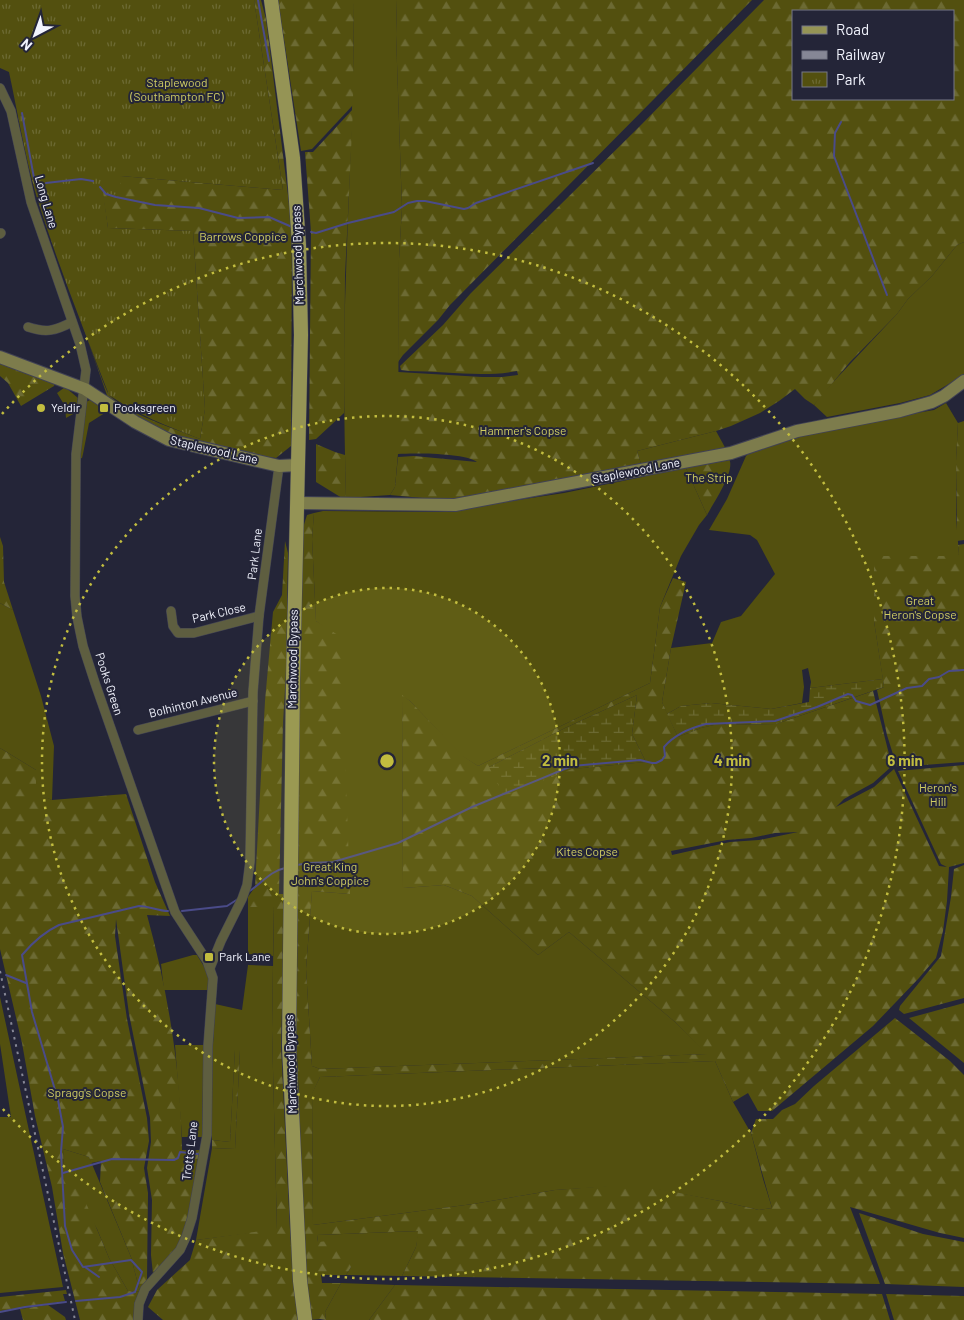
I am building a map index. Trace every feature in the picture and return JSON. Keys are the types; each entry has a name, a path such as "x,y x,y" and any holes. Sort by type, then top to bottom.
{"main road":[{"name":"Marchwood Bypass","path":"270,0 293,158 301,335 292,680 289,1046 300,1280 305,1320"}],"street":[{"name":"Long Lane","path":"0,88 12,111 31,202 84,358 86,370 85,389"},
{"path":"28,327 45,332 72,322"},
{"name":"Staplewood Lane","path":"0,357 85,389 135,422 169,440 279,466 298,465"},
{"name":"Staplewood Lane","path":"297,504 465,504 731,453 797,431 900,411 932,402 944,396 964,381"},
{"name":"Pooks Green","path":"85,389 76,454 75,596 77,617 94,683 176,912 210,968"},
{"name":"Park Lane","path":"210,968 220,941 242,899 250,861 253,701 259,616 279,466"},
{"name":"Park Close","path":"171,611 173,626 178,633 194,632 259,616"},
{"name":"Bolhinton Avenue","path":"138,730 253,701"},
{"name":"Trotts Lane","path":"138,1320 140,1304 145,1289 180,1250 192,1218 207,1135 208,1046 213,978 210,968"}],"green space":[{"name":"Staplewood (Southampton FC)","path":"0,0 254,0 283,190 121,176 119,195 106,194 103,191 108,228 193,231 205,409 200,439 142,414 109,395 62,273 37,198 25,151 9,72 0,68"},
{"name":"Barrows Coppice","path":"254,0 261,0 266,19 292,227 291,446 276,458 216,450 158,430 109,401 81,321 110,396 118,403 140,415 200,439 205,409 193,231 108,228 102,189 121,176 283,190"},
{"path":"278,0 354,0 353,105 312,149 301,151"},
{"path":"354,0 397,0 396,34 402,208 399,259 398,454 395,487 390,495 346,498 344,330"},
{"path":"397,0 752,0 450,305 398,362 399,259 402,208 396,34"},
{"name":"Hammer's Copse","path":"764,0 964,0 964,242 957,245 932,276 850,362 814,405 795,389 760,413 731,426 637,451 641,464 455,501 390,495 395,487 398,457 414,456 477,462 451,455 398,454 398,372 482,377 518,375 517,371 477,374 401,370 400,366 443,325 471,293"},
{"path":"353,109 345,276 344,413 316,439 309,440 311,232 305,152 313,152"},
{"path":"964,242 964,375 930,395 900,403 827,417 814,405 821,395 897,314 908,299 932,276 957,245"},
{"path":"0,361 56,382 54,386 21,406 8,383 0,376"},
{"path":"65,387 78,398 75,413 66,418 65,406 57,393"},
{"path":"92,399 108,411 89,423 82,458 79,459 86,402"},
{"path":"946,403 958,423 956,518 959,554 958,556 874,556 874,621 883,679 810,688 811,682 808,668 802,670 804,687 802,703 771,709 711,703 681,706 667,714 662,702 671,648 712,643 721,622 741,616 775,574 757,540 750,535 709,530 727,499 746,456 749,453 813,431 934,410"},
{"path":"964,421 964,540 957,541 956,461 958,423"},
{"path":"716,431 727,451 641,464 637,451"},
{"path":"316,444 345,455 346,498 342,498 316,482"},
{"name":"The Strip","path":"729,459 727,479 707,515 685,466"},
{"path":"685,466 707,515 681,556 660,607 650,683 478,766 462,756 410,701 402,696 403,888 444,885 472,896 538,955 569,932 675,1022 708,1054 320,1069 312,1066 306,969 312,891 349,894 325,628 316,621 312,539 314,513 323,511 439,512 564,493"},
{"path":"314,513 312,539 316,621 341,637 350,894 312,891 306,969 312,1066 320,1069 707,1054 675,1022 569,932 538,955 472,896 444,885 403,888 402,695 463,756 478,766 650,683 660,607 673,578 686,582 671,648 662,702 678,737 714,725 776,724 873,691 892,766 873,783 844,799 836,807 874,787 894,769 939,866 947,867 941,864 898,771 964,765 964,863 949,867 943,931 936,958 873,1026 772,1111 758,1111 748,1093 733,1102 715,1061 320,1077 312,1094 313,1225 473,1204 555,1190 634,1184 759,1210 772,1208 751,1133 756,1119 773,1119 782,1110 795,1104 895,1018 950,1061 964,1075 964,1238 850,1207 880,1284 402,1276 416,1247 418,1231 317,1235 318,1242 339,1240 351,1267 346,1275 321,1275 322,1283 341,1283 325,1312 326,1320 310,1320 306,1287 295,1001 301,534 307,515","holes":["637,695 632,734 646,762 572,769 489,767 565,728","798,832 759,840 730,842 672,855 671,851 727,840 775,833"]},
{"path":"0,537 3,546 4,582 13,610 0,603"},
{"path":"285,541 288,553 286,671 279,894 285,894 281,1046 290,1230 298,1320 163,1320 148,1307 157,1290 190,1260 196,1240 277,1229 272,1030 274,907 248,907 248,897 255,887 265,701 273,612 282,595"},
{"name":"Great Heron's Copse","path":"964,544 964,762 897,767 887,735 877,690 884,687 874,621 874,556 957,556 959,554 958,545"},
{"path":"0,603 13,610 41,696 54,746 52,800 36,794 36,770 0,748"},
{"path":"883,679 884,687 776,724 714,725 678,737 667,714 681,706 711,703 771,709 809,702 810,688"},
{"path":"637,695 632,734 646,762 572,769 504,796 489,767 565,728"},
{"name":"Spragg's Copse","path":"0,748 36,770 36,793 52,800 126,794 155,882 170,916 147,915 172,1031 179,1091 182,1150 201,1150 185,1232 175,1252 153,1274 151,1255 152,1200 147,1168 151,1142 150,1118 129,1014 116,919 115,936 127,1019 147,1118 149,1141 144,1168 148,1193 147,1279 134,1320 80,1320 63,1253 52,1187 0,949","holes":["63,1149 89,1157 91,1163 101,1161 100,1182 131,1257 140,1292 128,1291 109,1258 73,1172 64,1169"]},
{"path":"964,865 964,998 904,1014 899,1010 900,1006 941,956 954,869"},
{"path":"274,906 273,956 248,954 248,907"},
{"path":"197,955 208,973 208,990 164,990 161,964"},
{"path":"248,965 273,966 272,1030 277,1230 196,1240 212,1148 235,1149 240,1050 235,1050 230,1142 212,1140 212,1062 215,1004 242,1010"},
{"path":"0,997 63,1287 0,1293 0,1117 11,1117 0,1044"},
{"path":"964,1003 964,1063 909,1018"},
{"path":"175,1045 204,1045 202,1137 182,1137"},
{"path":"235,1049 240,1050 235,1149 212,1148 212,1140 230,1142"},
{"path":"715,1061 733,1102 751,1133 772,1208 759,1210 634,1185 555,1190 473,1204 313,1225 312,1093 320,1077"},
{"path":"63,1149 89,1157 131,1257 140,1292 128,1291 109,1258 97,1229 64,1169"},
{"path":"859,1213 923,1234 964,1242 964,1287 885,1284"},
{"path":"419,1231 416,1247 402,1276 346,1275 351,1267 318,1242 317,1235"},
{"path":"341,1283 395,1285 369,1320 326,1320 325,1312"},
{"path":"395,1285 882,1294 890,1320 369,1320"},
{"path":"66,1290 67,1294 63,1294 65,1301 0,1311 0,1297"},
{"path":"886,1294 964,1296 964,1320 894,1320"},
{"path":"48,1305 65,1317 66,1320 23,1320 20,1309"}],"waterway":[{"path":"258,0 269,61"},
{"path":"22,113 34,178 40,184"},
{"path":"841,122 835,133 834,156 887,295"},
{"path":"311,232 316,233 394,212 408,203 417,201 464,209 476,203 593,163"},
{"path":"46,183 81,179 93,181"},
{"path":"100,187 106,194 116,197 155,205 199,208 238,218 269,217 292,227"},
{"path":"297,865 333,862 398,843 472,807 572,766 640,760 656,763 665,756 664,747 673,738 683,732 706,724 775,721 848,694 852,695 856,701 870,705 907,688 922,686 929,679 939,677 949,671 964,670"},
{"path":"248,892 270,875 285,868"},
{"path":"182,911 227,906 238,899"},
{"path":"76,1301 120,1297 135,1292 142,1272 131,1260 83,1267 72,1250 65,1226 61,1152 63,1127 58,1100 32,1012 22,955 39,938 59,925 139,906 168,911"},
{"path":"6,975 26,983"},
{"path":"63,1173 112,1159 174,1160 178,1158 180,1152 198,1154"},
{"path":"85,1267 99,1277"},
{"path":"0,1312 66,1302"}],"railway":[{"path":"0,971 75,1320"}],"place":[{"name":"Yeldir","path":"41,408"},
{"name":"Pooksgreen","path":"104,408"},
{"name":"Park Lane","path":"209,957"}],"park label":[{"name":"Heron's Hill","path":"938,795"},
{"name":"Kites Copse","path":"587,852"},
{"name":"Great King John's Coppice","path":"330,874"}]}
